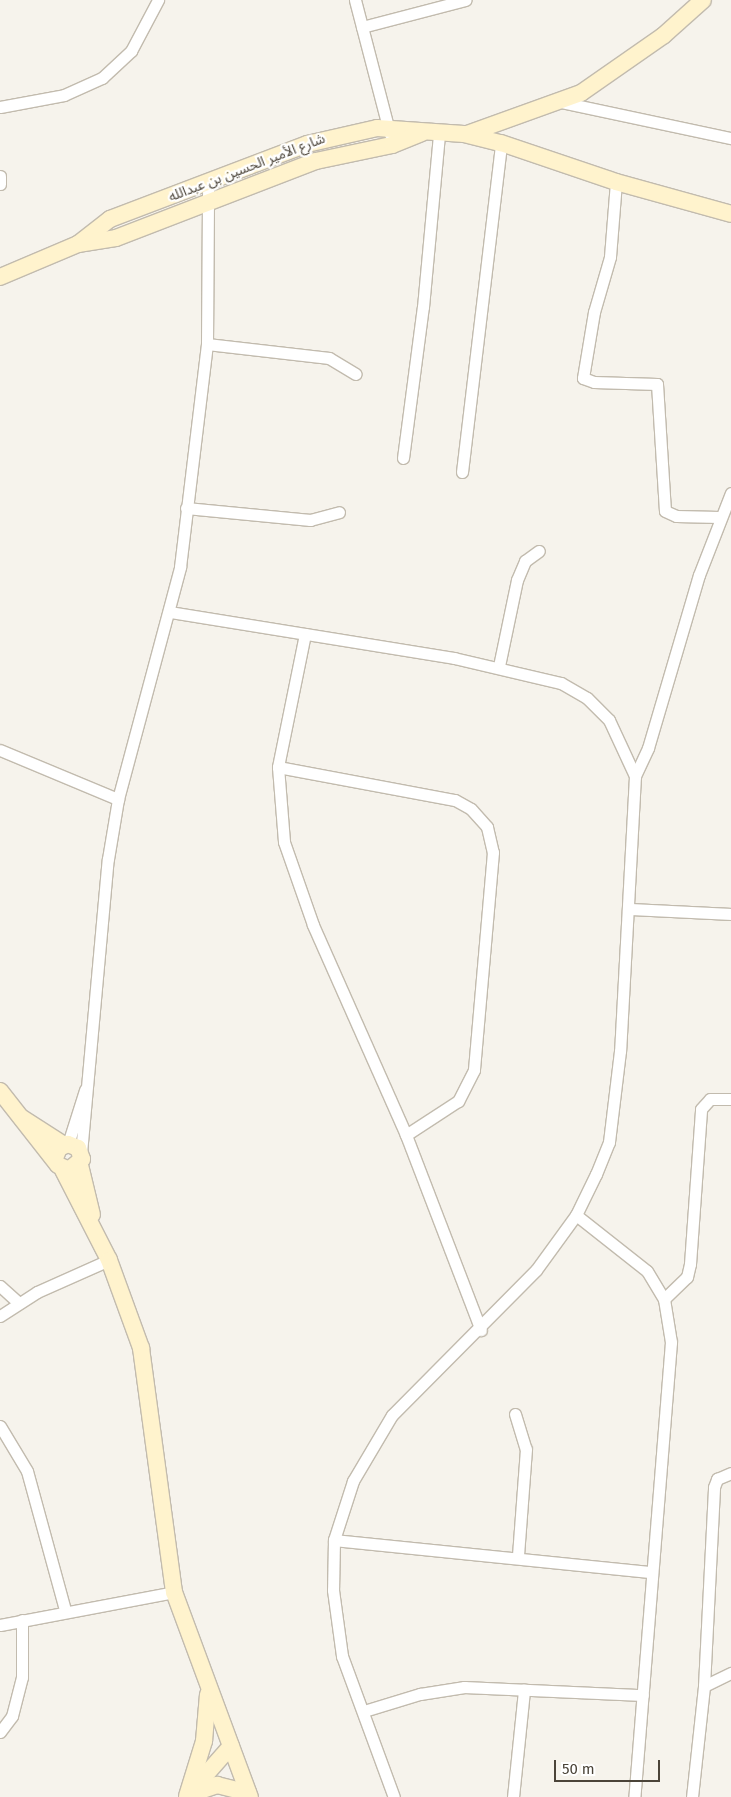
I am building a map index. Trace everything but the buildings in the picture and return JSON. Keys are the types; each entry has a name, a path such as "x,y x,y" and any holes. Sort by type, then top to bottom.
{"street":[{"path":"0,107 64,95 102,78 131,51 158,0"},
{"path":"355,0 390,128 392,145"},
{"path":"362,27 466,0"},
{"path":"464,134 562,102 622,66 702,0"},
{"path":"562,102 731,138"},
{"name":"شارع الأمير الحسين بن عبدالله","path":"78,244 110,219 334,135 390,128 431,134 464,134 501,143 616,182 731,214"},
{"path":"403,458 423,307 431,134"},
{"name":"شارع الأمير الحسين بن عبدالله","path":"0,277 78,244 116,238 316,161 392,145 431,134"},
{"path":"462,472 501,143"},
{"path":"0,176 0,184"},
{"path":"95,1229 73,1152 90,1076 108,858 118,799 170,612 186,508 207,344 208,182"},
{"path":"616,182 611,252 594,312 583,378 594,382 657,384 666,511 676,516 719,517"},
{"path":"207,344 324,357 356,374"},
{"path":"635,776 648,748 719,517 731,493"},
{"path":"186,508 310,520 339,512"},
{"path":"499,666 516,580 525,561 539,551"},
{"path":"170,612 499,666 561,683 587,698 621,737 635,776 631,909 609,1142 576,1215 536,1270 481,1330 392,1415 367,1450 334,1540 333,1590 342,1656 394,1797"},
{"path":"305,634 278,767 280,812 291,869 406,1135 481,1330"},
{"path":"0,750 118,799"},
{"path":"278,767 455,800 471,809 487,827 493,852 474,1070 458,1101 406,1135"},
{"path":"631,909 731,914"},
{"path":"59,1164 73,1152 90,1076"},
{"path":"0,1091 18,1116 59,1164 95,1229 109,1260 141,1348 174,1592 249,1795"},
{"path":"664,1299 687,1277 690,1264 701,1109 710,1099 731,1099"},
{"path":"18,1116 73,1152"},
{"path":"59,1164 73,1152"},
{"path":"576,1215 647,1271 664,1299 671,1342 634,1797"},
{"path":"0,1316 18,1302 109,1260"},
{"path":"0,1286 18,1302"},
{"path":"515,1414 526,1449 518,1556"},
{"path":"0,1426 28,1471 65,1610"},
{"path":"692,1797 704,1686 714,1487 717,1479 731,1473"},
{"path":"334,1540 518,1556 651,1572"},
{"path":"0,1625 65,1610 174,1592"},
{"path":"0,1732 12,1716 22,1677 22,1620"},
{"path":"704,1686 731,1673"},
{"path":"186,1797 204,1741 208,1683"},
{"path":"364,1712 440,1689 524,1690 643,1696"},
{"path":"513,1797 524,1690"},
{"path":"186,1797 230,1746"},
{"path":"186,1797 217,1786 249,1795"}]}
